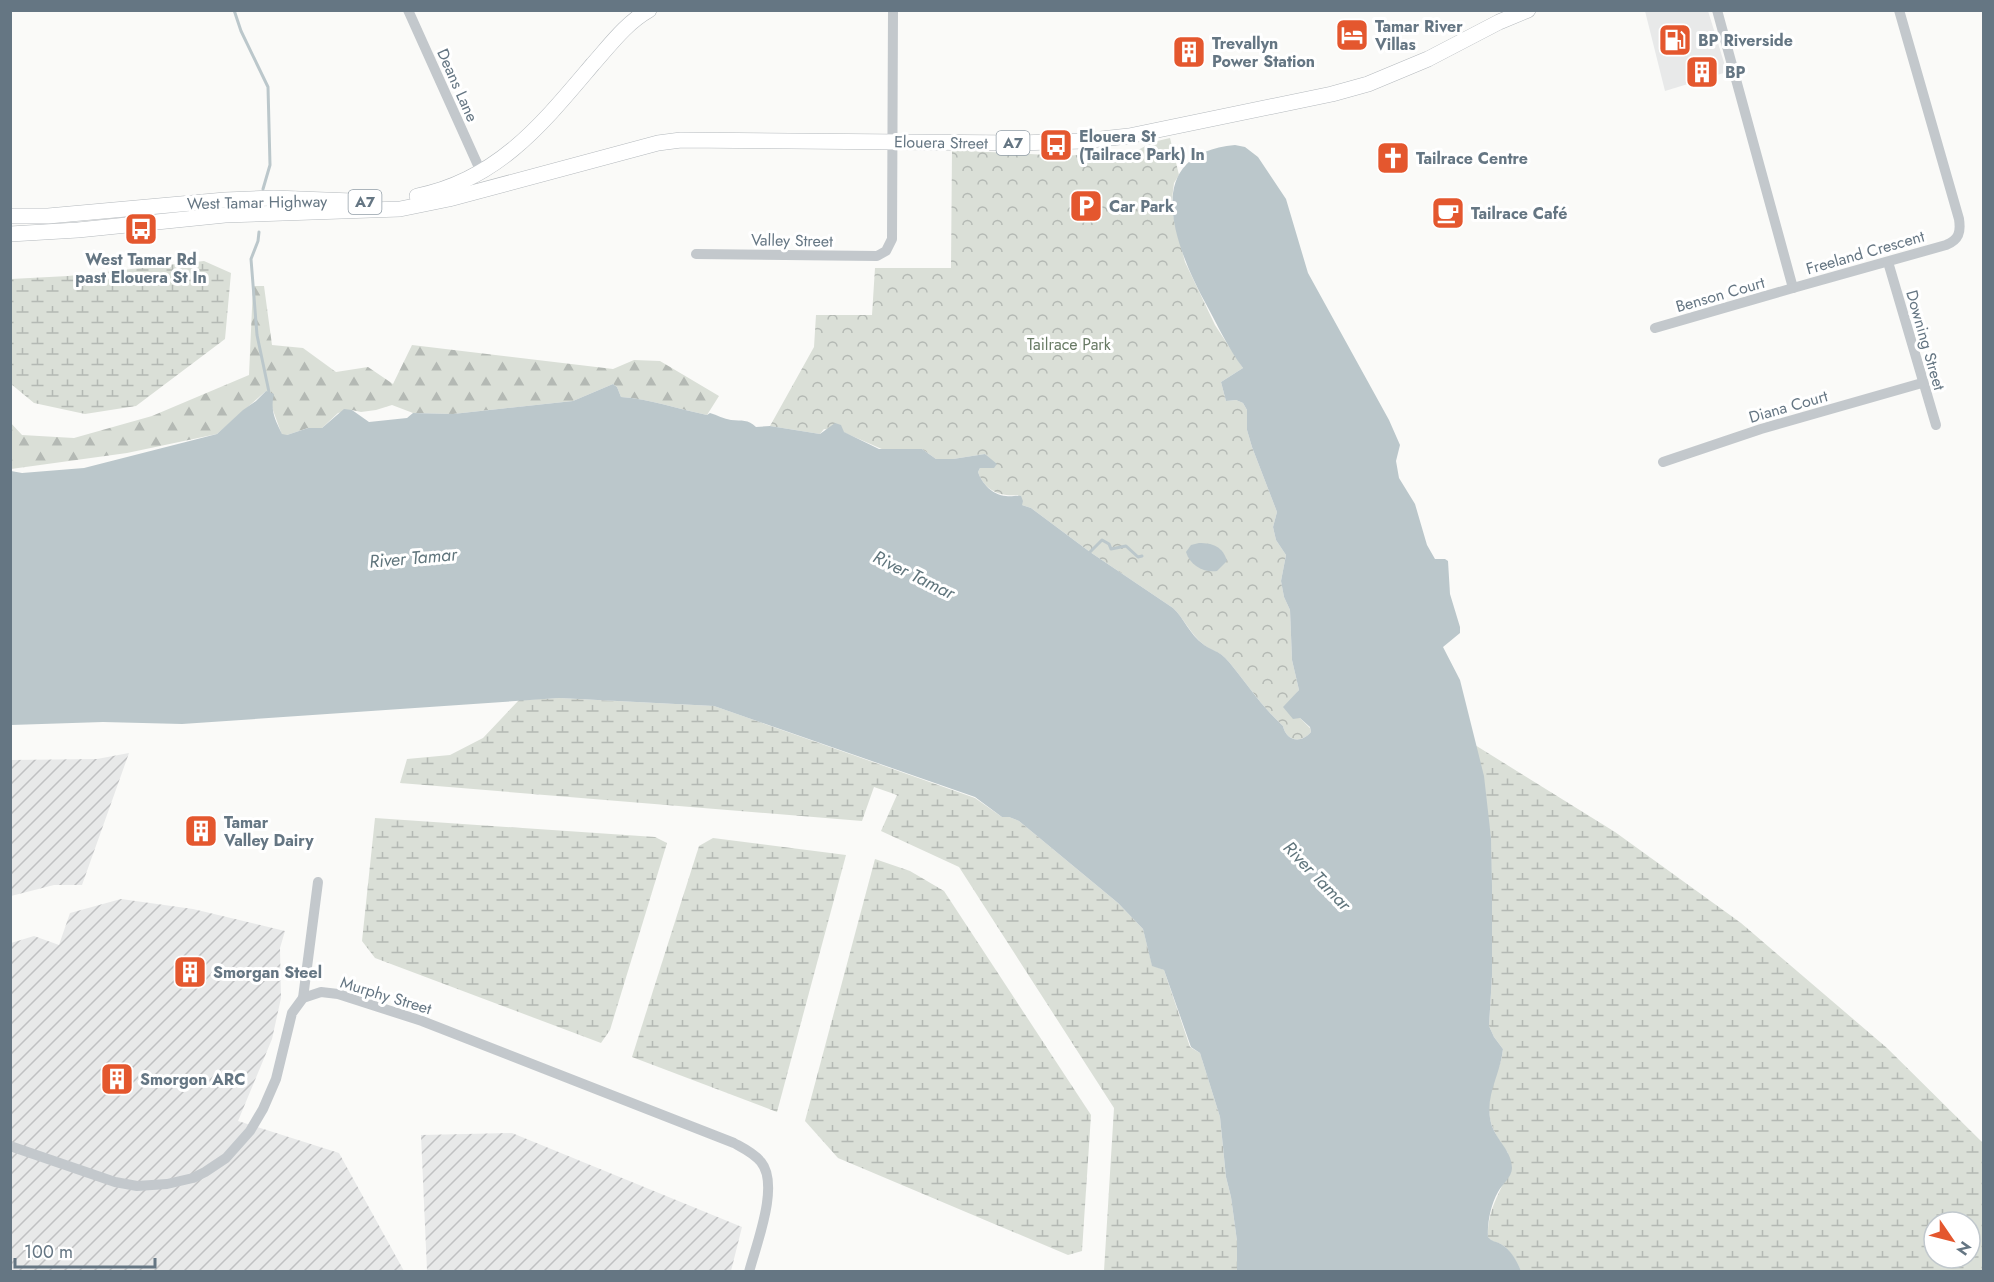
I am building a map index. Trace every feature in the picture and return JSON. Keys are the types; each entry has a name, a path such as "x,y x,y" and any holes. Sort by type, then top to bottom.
{"highway":[{"name":"West Tamar Highway","path":"10,216 48,216 274,198 369,202 400,199 443,189 499,161 534,132 615,39 649,10"},
{"name":"Elouera Street","path":"482,190 638,148 681,140 1019,143 1082,141 1154,132 1332,94 1368,84 1428,59 1499,22 1528,10"},
{"name":"West Tamar Highway","path":"10,234 78,230 243,214 400,209 482,190"}],"street":[{"name":"Deans Lane","path":"408,10 481,172"},
{"path":"893,10 893,141"},
{"name":"Freeland Crescent","path":"1717,10 1793,288 1953,243 1959,236 1961,228 1899,10"},
{"name":"Valley Street","path":"696,254 877,256 886,251 892,239 893,141"},
{"name":"Downing Street","path":"1888,262 1935,425"},
{"name":"Benson Court","path":"1655,328 1793,288"},
{"name":"Diana Court","path":"1663,462 1761,429 1922,383"},
{"path":"10,1146 115,1182 137,1186 167,1184 193,1178 226,1158 250,1131 263,1109 276,1079 292,1013 303,998 318,882"},
{"name":"Murphy Street","path":"303,998 321,992 338,994 422,1021 734,1143 754,1155 766,1170 768,1194 749,1272"}],"shaded area":[{"path":"1645,11 1708,11 1727,72 1665,91"},
{"path":"129,753 82,885 54,885 11,896 11,760 97,759"},
{"path":"121,899 193,909 285,931 280,948 281,998 272,1039 238,1121 339,1153 404,1271 11,1272 11,943 34,936 59,945 70,913"},
{"path":"512,1133 742,1227 731,1271 427,1271 421,1135"}],"green space":[{"name":"Tailrace Park","path":"1170,138 1179,175 1174,183 1171,207 1185,262 1215,325 1243,368 1221,382 1226,401 1236,400 1243,403 1247,410 1247,430 1252,447 1277,512 1273,527 1276,540 1286,555 1281,581 1284,597 1290,610 1292,660 1299,690 1294,696 1300,718 1311,732 1299,739 1287,735 1283,726 1261,703 1229,662 1198,640 1173,608 1090,552 1031,508 1022,505 1018,495 1005,495 989,488 978,472 980,468 993,468 996,465 985,454 936,459 922,449 884,450 843,432 824,429 820,434 770,426 814,347 816,315 872,315 875,268 951,268 952,150 1066,156 1138,150 1153,142"},
{"path":"204,261 231,273 225,339 136,406 85,414 34,403 11,384 11,279 68,276"},
{"path":"253,286 264,286 272,345 303,348 336,372 368,367 393,384 412,345 613,369 634,360 660,361 719,396 707,415 621,397 617,387 613,384 573,401 453,414 413,413 392,405 361,412 352,410 338,413 322,428 308,428 282,435 266,391 217,434 127,453 11,469 10,422 22,435 74,438 152,416 249,375"},
{"path":"559,698 714,706 975,798 1002,817 1019,821 1118,903 1143,929 1152,965 1164,970 1190,1047 1200,1053 1220,1117 1226,1177 1237,1241 1237,1271 1104,1271 1114,1108 959,867 881,831 897,795 874,787 862,821 400,783 407,759 450,755 483,738 519,700"},
{"path":"1475,745 1615,832 1741,923 1887,1048 1983,1143 1983,1271 1521,1271 1508,1249 1488,1237 1490,1217 1503,1182 1508,1153 1495,1133 1489,1115 1490,1095 1503,1049 1489,1026 1492,976 1491,838"},
{"path":"375,818 655,837 667,843 610,1030 601,1043 375,958 362,941"},
{"path":"713,838 846,855 777,1112 632,1057 699,846"},
{"path":"875,859 910,871 944,891 1091,1115 1082,1251 1068,1255 838,1158 805,1121"}],"water":[{"name":"River Tamar","path":"1235,145 1245,147 1258,157 1286,199 1308,273 1389,420 1400,445 1396,461 1399,478 1415,504 1427,545 1435,559 1448,561 1450,594 1460,633 1443,647 1460,680 1484,776 1491,838 1492,976 1489,1026 1503,1049 1489,1109 1492,1125 1509,1155 1512,1168 1493,1202 1488,1237 1508,1249 1521,1271 1237,1271 1237,1241 1226,1177 1220,1117 1200,1053 1191,1047 1164,970 1152,966 1143,929 1118,903 1019,821 1002,817 975,797 714,706 559,698 182,724 103,722 11,725 11,471 22,473 84,468 217,434 266,391 274,394 275,419 282,434 287,435 308,428 322,428 344,409 352,410 369,422 407,418 413,413 453,414 573,401 613,384 617,387 621,397 707,415 710,413 747,422 756,427 770,426 820,434 835,423 841,425 844,432 879,449 922,449 936,459 985,454 997,464 994,468 980,468 978,472 982,481 989,488 1001,495 1021,496 1022,505 1031,508 1090,552 1173,608 1198,640 1229,662 1261,703 1283,726 1287,735 1294,739 1303,738 1311,732 1310,727 1300,718 1293,719 1283,707 1299,690 1292,660 1290,610 1284,597 1281,581 1286,555 1276,540 1273,527 1277,512 1247,430 1247,410 1243,403 1236,400 1226,401 1221,382 1243,368 1223,337 1194,281 1176,231 1172,206 1175,184 1185,166 1205,152"},
{"path":"1199,543 1213,545 1223,552 1227,561 1217,571 1202,569 1188,557 1186,552 1191,545"}],"waterway":[{"path":"234,10 241,31 268,87 270,165 263,189"},
{"path":"259,232 251,259 257,335 269,392"},
{"path":"1090,552 1102,540 1109,544 1111,549 1126,546 1138,557 1142,556"}],"place":[{"name":"Tamar River Villas","path":"1352,35"},
{"name":"BP Riverside","path":"1675,40"},
{"name":"Trevallyn Power Station","path":"1189,52"},
{"name":"BP","path":"1702,72"},
{"name":"Elouera St (Tailrace Park) In","path":"1056,145"},
{"name":"Tailrace Centre","path":"1393,158"},
{"name":"Car Park","path":"1086,206"},
{"name":"Tailrace Café","path":"1448,213"},
{"name":"West Tamar Rd past Elouera St In","path":"141,229"},
{"name":"Tamar Valley Dairy","path":"201,831"},
{"name":"Smorgan Steel","path":"190,972"},
{"name":"Smorgon ARC","path":"117,1079"}]}
